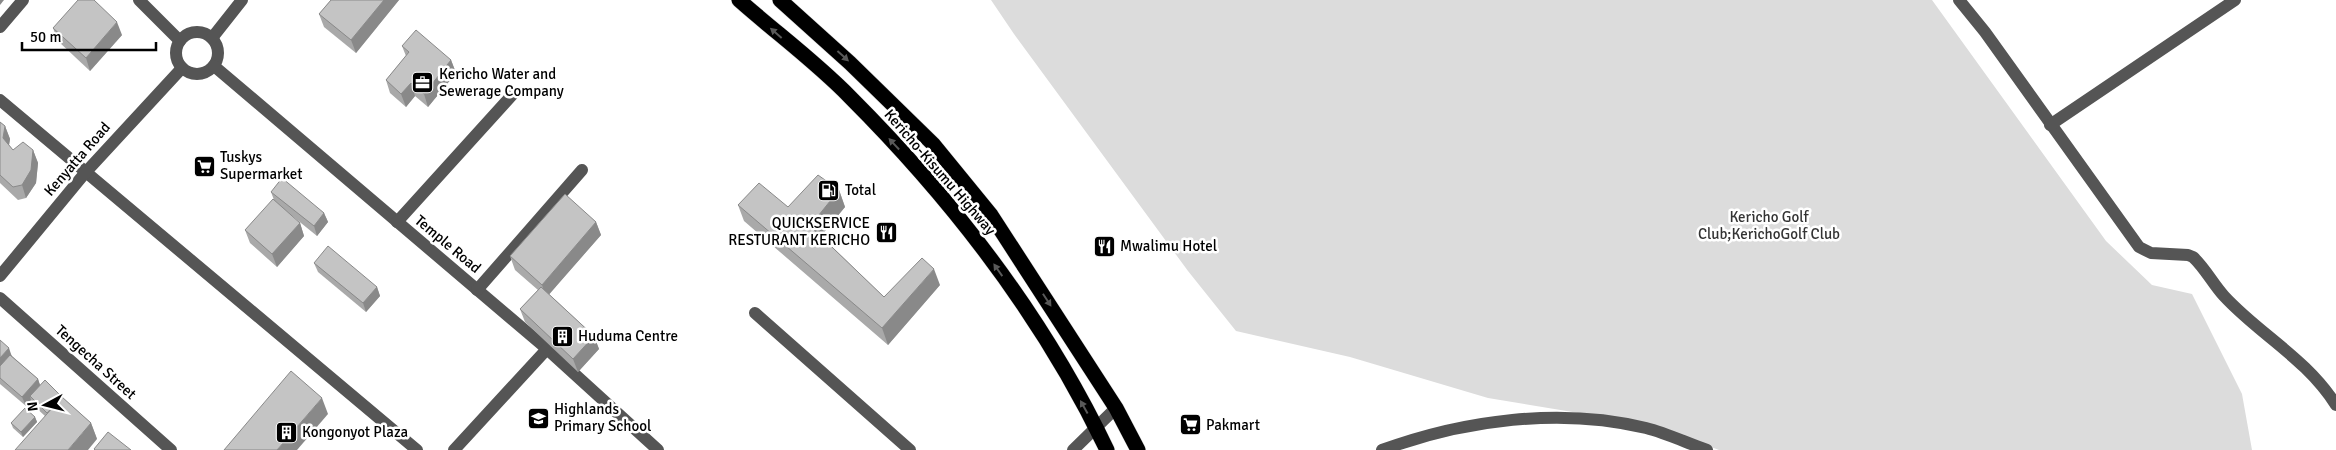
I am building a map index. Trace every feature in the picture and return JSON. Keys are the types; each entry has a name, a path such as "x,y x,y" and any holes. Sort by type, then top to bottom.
{"highway":[{"name":"Kericho-Kisumu Highway","path":"739,0 849,96 970,231 1046,338 1107,450"},
{"name":"Kericho-Kisumu Highway","path":"780,0 850,63 934,144 991,215 1116,408 1138,450"}],"street":[{"path":"0,28 23,0"},
{"path":"139,0 180,40"},
{"path":"212,38 242,0"},
{"path":"1959,0 1986,32 2050,125 2139,247 2151,253 2188,254 2193,257 2224,296 2256,326 2295,356 2336,405"},
{"path":"2050,125 2235,0"},
{"path":"193,32 200,32 212,38 218,50 214,66 202,74 194,74 182,68 176,54 180,40 193,32"},
{"name":"Temple Road","path":"214,66 547,349 658,450"},
{"name":"Kenyatta Road","path":"0,276 85,173 182,68"},
{"path":"397,222 514,94"},
{"path":"0,100 417,450"},
{"path":"477,290 582,170"},
{"name":"Tengecha Street","path":"0,298 171,450"},
{"path":"755,313 910,450"},
{"path":"454,450 547,349"},
{"path":"1074,450 1095,426 1116,408"},
{"path":"1382,450 1447,429 1495,421 1552,419 1609,422 1646,428 1707,450"}],"green space":[{"name":"Kericho Golf Club;KerichoGolf Club","path":"991,0 1932,0 2106,241 2152,285 2192,294 2242,394 2252,450 1719,450 1666,430 1609,418 1488,398 1350,357 1236,331 1188,271"}],"building":[{"path":"78,0 94,0 117,22 86,58 53,28"},
{"path":"331,0 384,0 351,40 319,14"},
{"path":"416,30 451,60 424,94 411,83 401,94 386,80 409,52 402,46"},
{"path":"0,122 5,126 3,138 13,150 23,142 33,150 31,170 22,185 13,187 0,175"},
{"path":"818,175 839,190 810,226 884,297 922,258 934,269 882,328 738,205 759,183 788,207"},
{"path":"282,178 324,213 314,226 271,192"},
{"path":"565,194 596,222 542,285 510,256"},
{"path":"273,199 300,223 272,254 245,230"},
{"path":"328,246 377,287 363,303 314,263"},
{"name":"Huduma Centre","path":"541,287 594,336 573,359 520,309"},
{"path":"0,340 9,348 0,358"},
{"path":"10,355 38,379 22,397 0,378 0,366"},
{"path":"291,371 322,398 277,450 224,450"},
{"path":"45,380 62,397 47,413 30,396"},
{"path":"62,397 91,423 68,450 15,450"},
{"path":"25,408 35,417 21,432 11,423"},
{"path":"108,432 131,450 95,450"}],"place":[{"name":"Kericho Water and Sewerage Company","path":"423,83"},
{"name":"Tuskys Supermarket","path":"204,166"},
{"name":"Total","path":"829,190"},
{"name":"QUICKSERVICE RESTURANT KERICHO","path":"886,232"},
{"name":"Mwalimu Hotel","path":"1104,246"},
{"name":"Huduma Centre","path":"562,336"},
{"name":"Highlands Primary School","path":"538,418"},
{"name":"Pakmart","path":"1190,425"},
{"name":"Kongonyot Plaza","path":"286,432"}]}
